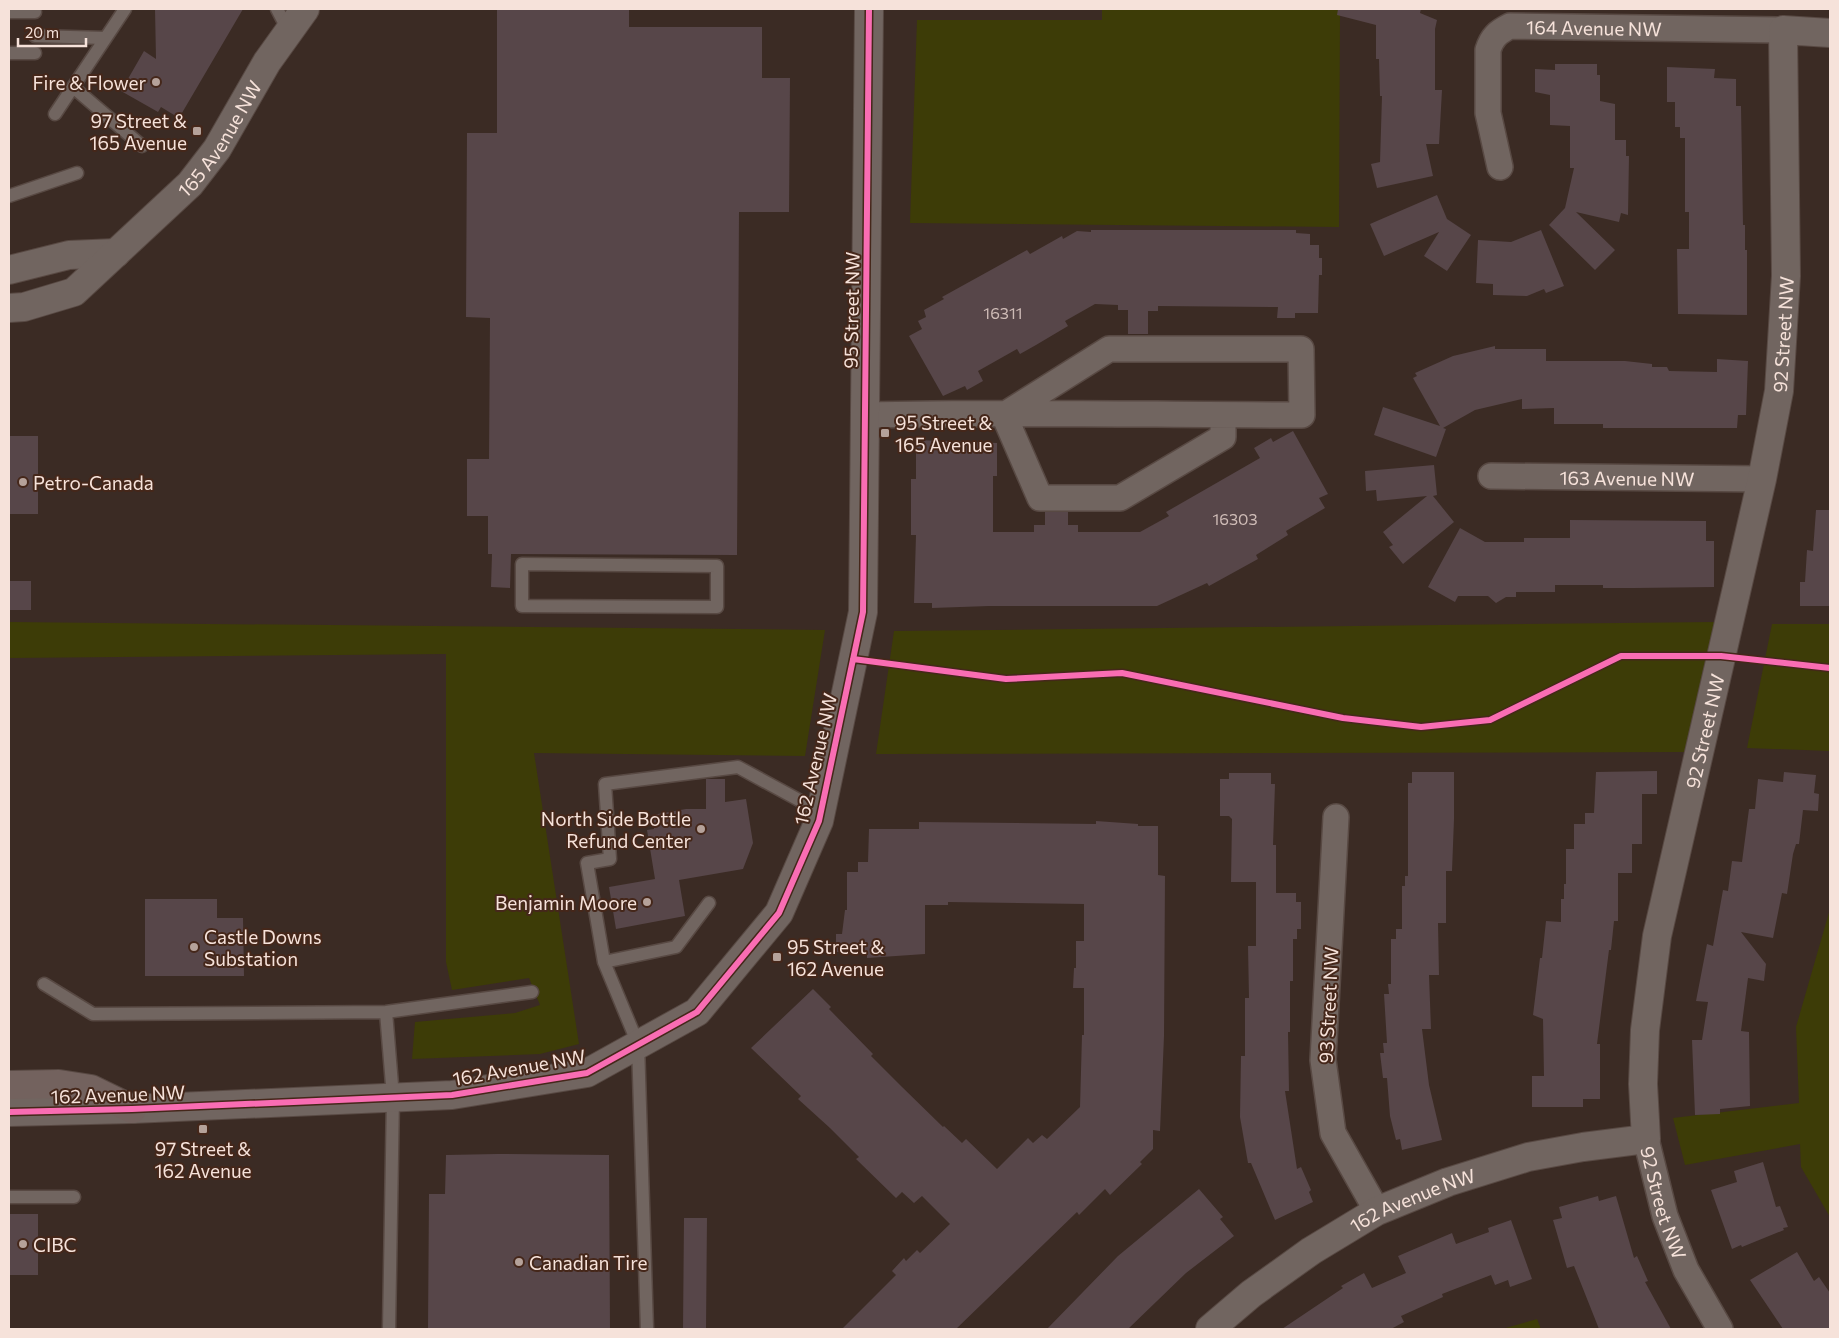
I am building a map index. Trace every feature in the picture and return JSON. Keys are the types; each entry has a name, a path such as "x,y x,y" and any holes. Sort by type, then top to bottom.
{"main road":[{"path":"9,1085 58,1084 91,1089 132,1109"}],"street":[{"name":"165 Avenue NW","path":"9,308 24,307 74,292 190,184 217,149 267,62 283,19 305,9"},
{"name":"95 Street NW","path":"863,612 869,9"},
{"name":"164 Avenue NW","path":"1500,167 1488,114 1488,50 1491,41 1498,32 1510,26 1783,30 1830,33"},
{"name":"92 Street NW","path":"1720,1329 1686,1270 1665,1216 1646,1139 1643,1084 1645,1030 1650,976 1658,936 1762,479 1779,391 1786,276 1783,30"},
{"path":"9,270 69,255 116,253"},
{"path":"865,415 1004,415 1302,415 1301,348 1110,349 1004,415"},
{"path":"1004,415 1040,498 1120,498 1223,437 1223,415"},
{"name":"163 Avenue NW","path":"1492,476 1762,479"},
{"name":"162 Avenue NW","path":"9,1112 132,1109 452,1094 587,1073 697,1012 779,913 819,821 863,612"},
{"name":"93 Street NW","path":"1336,817 1323,1060 1333,1133 1377,1211"},
{"name":"162 Avenue NW","path":"1210,1329 1251,1294 1311,1251 1377,1211 1448,1182 1528,1157 1583,1147 1646,1139"}],"lane":[{"path":"55,114 124,9"},
{"path":"9,12 35,12"},
{"path":"35,36 105,38"},
{"path":"9,53 35,53"},
{"path":"73,87 142,146"},
{"path":"9,196 77,174"},
{"path":"522,564 717,566 717,607 522,606 522,564"},
{"path":"647,1329 638,1044 604,962 587,863 610,859 604,784 738,767 821,812"},
{"path":"604,962 676,947 709,903"},
{"path":"44,984 93,1014 386,1012 532,992"},
{"path":"386,1012 393,1097 389,1329"},
{"path":"9,1197 74,1197"}],"shaded area":[{"path":"1102,9 1340,9 1339,227 910,223 917,20 1102,20"},
{"path":"9,622 825,630 805,756 534,753 579,1044 540,1054 412,1059 415,1022 515,1013 540,1005 529,978 452,990 446,962 446,654 9,658"},
{"path":"1715,622 1686,752 876,754 894,631"},
{"path":"1772,624 1830,624 1830,751 1747,748"},
{"path":"1830,909 1830,1217 1801,1167 1800,1144 1685,1165 1673,1118 1799,1103 1796,1027"},
{"path":"1537,1319 1541,1329 1502,1329"}],"building":[{"path":"155,9 243,9 179,118 161,107 158,112 121,91 144,51 156,59"},
{"path":"497,9 629,9 629,27 762,27 762,78 790,78 789,212 739,212 737,555 511,554 510,588 491,587 492,554 488,554 488,516 467,516 467,459 489,459 490,318 466,317 467,133 497,133"},
{"path":"1338,9 1421,9 1420,13 1437,20 1435,29 1435,90 1442,90 1439,144 1426,144 1433,176 1377,188 1371,164 1380,162 1382,96 1380,96 1379,59 1376,59 1376,25 1337,15"},
{"path":"1555,64 1597,64 1597,75 1600,75 1600,101 1615,104 1615,140 1626,140 1626,156 1629,156 1628,215 1621,213 1619,222 1576,212 1615,250 1595,270 1549,225 1565,208 1574,168 1570,168 1570,126 1550,125 1550,95 1535,92 1535,69 1555,70"},
{"path":"1667,67 1715,69 1714,78 1736,79 1736,106 1741,106 1743,225 1745,225 1745,250 1747,250 1747,315 1678,314 1677,249 1689,249 1689,212 1685,212 1685,138 1680,138 1680,127 1675,127 1675,102 1667,102"},
{"path":"1437,195 1447,219 1471,235 1447,271 1424,256 1439,232 1384,256 1370,224"},
{"path":"1091,230 1296,230 1296,233 1310,234 1310,245 1319,245 1319,258 1322,258 1322,275 1319,275 1318,313 1295,313 1295,318 1277,318 1278,307 1158,306 1158,311 1148,311 1148,334 1128,334 1128,310 1118,310 1118,305 1095,304 1065,321 1068,326 1036,345 1020,354 1017,349 978,371 983,381 967,390 965,386 943,396 909,336 922,329 918,321 926,317 924,310 944,299 942,297 1027,250 1030,254 1062,236 1063,239 1077,231 1091,232"},
{"path":"1541,230 1564,286 1546,293 1544,289 1527,296 1493,295 1493,284 1476,283 1478,240 1511,242"},
{"path":"1495,346 1495,349 1546,349 1546,361 1625,361 1652,364 1652,367 1667,367 1669,371 1717,372 1717,359 1748,361 1746,415 1738,415 1737,428 1603,428 1603,424 1554,424 1554,408 1522,409 1522,399 1475,410 1443,428 1446,429 1436,457 1374,435 1383,407 1440,426 1413,378 1417,376 1415,373 1453,356"},
{"path":"1293,431 1328,494 1319,498 1325,508 1286,531 1288,535 1256,555 1258,559 1209,586 1207,583 1157,606 932,608 932,603 914,603 916,535 911,535 911,479 916,479 916,440 997,443 997,476 993,476 993,532 1034,532 1034,525 1045,525 1045,512 1068,512 1068,525 1078,525 1078,532 1140,532 1169,516 1166,512 1260,458 1254,448 1271,438 1273,442"},
{"name":"Petro-Canada","path":"9,436 38,436 38,514 9,514"},
{"path":"1434,465 1437,495 1433,496 1454,522 1403,564 1389,547 1393,545 1383,532 1427,496 1377,501 1376,490 1366,491 1365,471"},
{"path":"1816,510 1830,510 1830,606 1800,606 1800,582 1805,582 1807,550 1813,551"},
{"path":"1570,520 1706,521 1706,541 1714,541 1714,587 1603,588 1603,585 1555,585 1555,592 1516,592 1516,597 1506,597 1496,603 1488,596 1458,596 1455,602 1428,587 1460,528 1485,542 1524,542 1524,538 1570,538"},
{"path":"9,581 31,581 31,610 9,610"},
{"path":"1657,771 1657,794 1642,794 1642,844 1632,844 1632,873 1618,873 1618,921 1614,921 1611,950 1609,950 1597,1044 1600,1044 1600,1099 1583,1099 1583,1107 1532,1107 1532,1076 1544,1076 1543,1019 1533,1015 1540,958 1542,958 1546,921 1561,922 1561,899 1564,899 1564,884 1566,884 1566,849 1574,849 1574,824 1585,824 1585,813 1594,813 1596,772"},
{"path":"1412,772 1454,772 1454,819 1452,871 1446,871 1446,923 1438,923 1439,975 1429,975 1431,1029 1422,1029 1429,1085 1442,1140 1402,1150 1400,1139 1396,1140 1390,1116 1387,1078 1383,1078 1380,1053 1384,1053 1383,1043 1387,1043 1384,994 1389,994 1388,984 1391,984 1391,939 1396,939 1396,929 1402,929 1402,886 1405,886 1405,876 1408,876 1408,783 1412,783"},
{"path":"1784,772 1816,775 1814,793 1819,794 1818,811 1803,810 1799,844 1796,844 1793,854 1787,894 1782,893 1773,938 1741,932 1766,964 1764,981 1748,978 1741,1031 1749,1032 1750,1106 1720,1109 1720,1114 1695,1115 1692,1040 1702,1040 1708,1002 1696,1001 1707,944 1713,946 1723,890 1728,891 1732,861 1742,862 1749,809 1755,809 1758,779 1783,782"},
{"path":"1229,773 1271,773 1271,784 1275,784 1273,845 1276,845 1276,893 1296,893 1296,902 1301,902 1301,929 1297,929 1297,939 1293,939 1293,981 1290,981 1290,1032 1288,1032 1289,1091 1285,1091 1297,1169 1301,1167 1311,1190 1309,1192 1313,1202 1275,1220 1251,1163 1248,1163 1240,1117 1241,1056 1245,1056 1245,998 1249,998 1248,946 1256,946 1256,882 1231,882 1232,819 1229,816 1220,816 1220,779 1229,779"},
{"name":"North Side Bottle Refund Center","path":"706,779 725,779 725,802 746,799 753,843 743,869 679,880 685,916 616,929 609,887 655,879 647,830 654,829 652,815 686,809 706,809"},
{"path":"1096,821 1138,824 1138,826 1158,826 1158,875 1165,876 1164,1036 1160,1131 1153,1130 1153,1149 1140,1162 1142,1164 1110,1195 1105,1189 1079,1215 1077,1212 956,1329 842,1329 896,1275 892,1271 904,1258 906,1261 917,1250 920,1253 950,1224 922,1196 914,1203 902,1192 896,1198 856,1159 859,1157 798,1099 801,1096 751,1048 813,989 831,1007 829,1009 873,1054 871,1056 901,1086 943,1127 962,1143 966,1139 997,1169 1028,1138 1033,1143 1042,1135 1047,1139 1080,1107 1082,1035 1084,1035 1084,988 1073,988 1074,968 1076,968 1076,941 1084,941 1084,904 948,902 948,905 925,905 925,954 867,958 867,952 836,952 836,934 842,934 845,910 847,910 847,872 858,872 858,862 868,862 869,829 919,829 919,822 1096,824"},
{"name":"Castle Downs Substation","path":"145,899 217,899 217,918 243,918 244,976 145,976"},
{"name":"Canadian Tire","path":"446,1155 609,1155 610,1329 428,1329 429,1194 445,1194"},
{"path":"1763,1162 1776,1207 1780,1206 1788,1227 1742,1247 1741,1245 1732,1249 1711,1190 1737,1182 1734,1171"},
{"path":"1199,1189 1223,1217 1220,1219 1234,1236 1186,1273 1128,1329 1047,1329 1118,1256"},
{"path":"1598,1196 1599,1201 1616,1196 1634,1258 1637,1256 1648,1281 1645,1282 1671,1329 1599,1329 1574,1266 1567,1268 1553,1220 1562,1218 1559,1207"},
{"name":"CIBC","path":"9,1214 38,1214 38,1275 9,1275"},
{"path":"684,1218 707,1218 706,1329 683,1329"},
{"path":"1511,1220 1532,1279 1510,1287 1508,1280 1495,1285 1491,1275 1442,1294 1443,1297 1401,1316 1404,1322 1391,1329 1282,1329 1343,1288 1341,1286 1364,1273 1372,1288 1406,1273 1398,1256 1452,1233 1456,1244 1489,1232 1488,1228"},
{"path":"1797,1252 1814,1281 1819,1277 1830,1293 1830,1329 1783,1329 1750,1280"}],"cycle path":[{"path":"9,1112 132,1109 452,1095 587,1073 697,1012 779,913 819,821 863,612 869,9"},
{"path":"853,659 1006,679 1122,673 1343,718 1421,727 1490,720 1621,656 1721,656 1830,668"}],"place":[{"name":"Fire & Flower","path":"156,82"},
{"name":"97 Street & 165 Avenue","path":"197,131"},
{"name":"95 Street & 165 Avenue","path":"885,433"},
{"name":"Petro-Canada","path":"23,482"},
{"name":"North Side Bottle Refund Center","path":"701,829"},
{"name":"Benjamin Moore","path":"647,902"},
{"name":"Castle Downs Substation","path":"194,947"},
{"name":"95 Street & 162 Avenue","path":"777,957"},
{"name":"97 Street & 162 Avenue","path":"203,1129"},
{"name":"CIBC","path":"23,1244"},
{"name":"Canadian Tire","path":"519,1262"}]}
